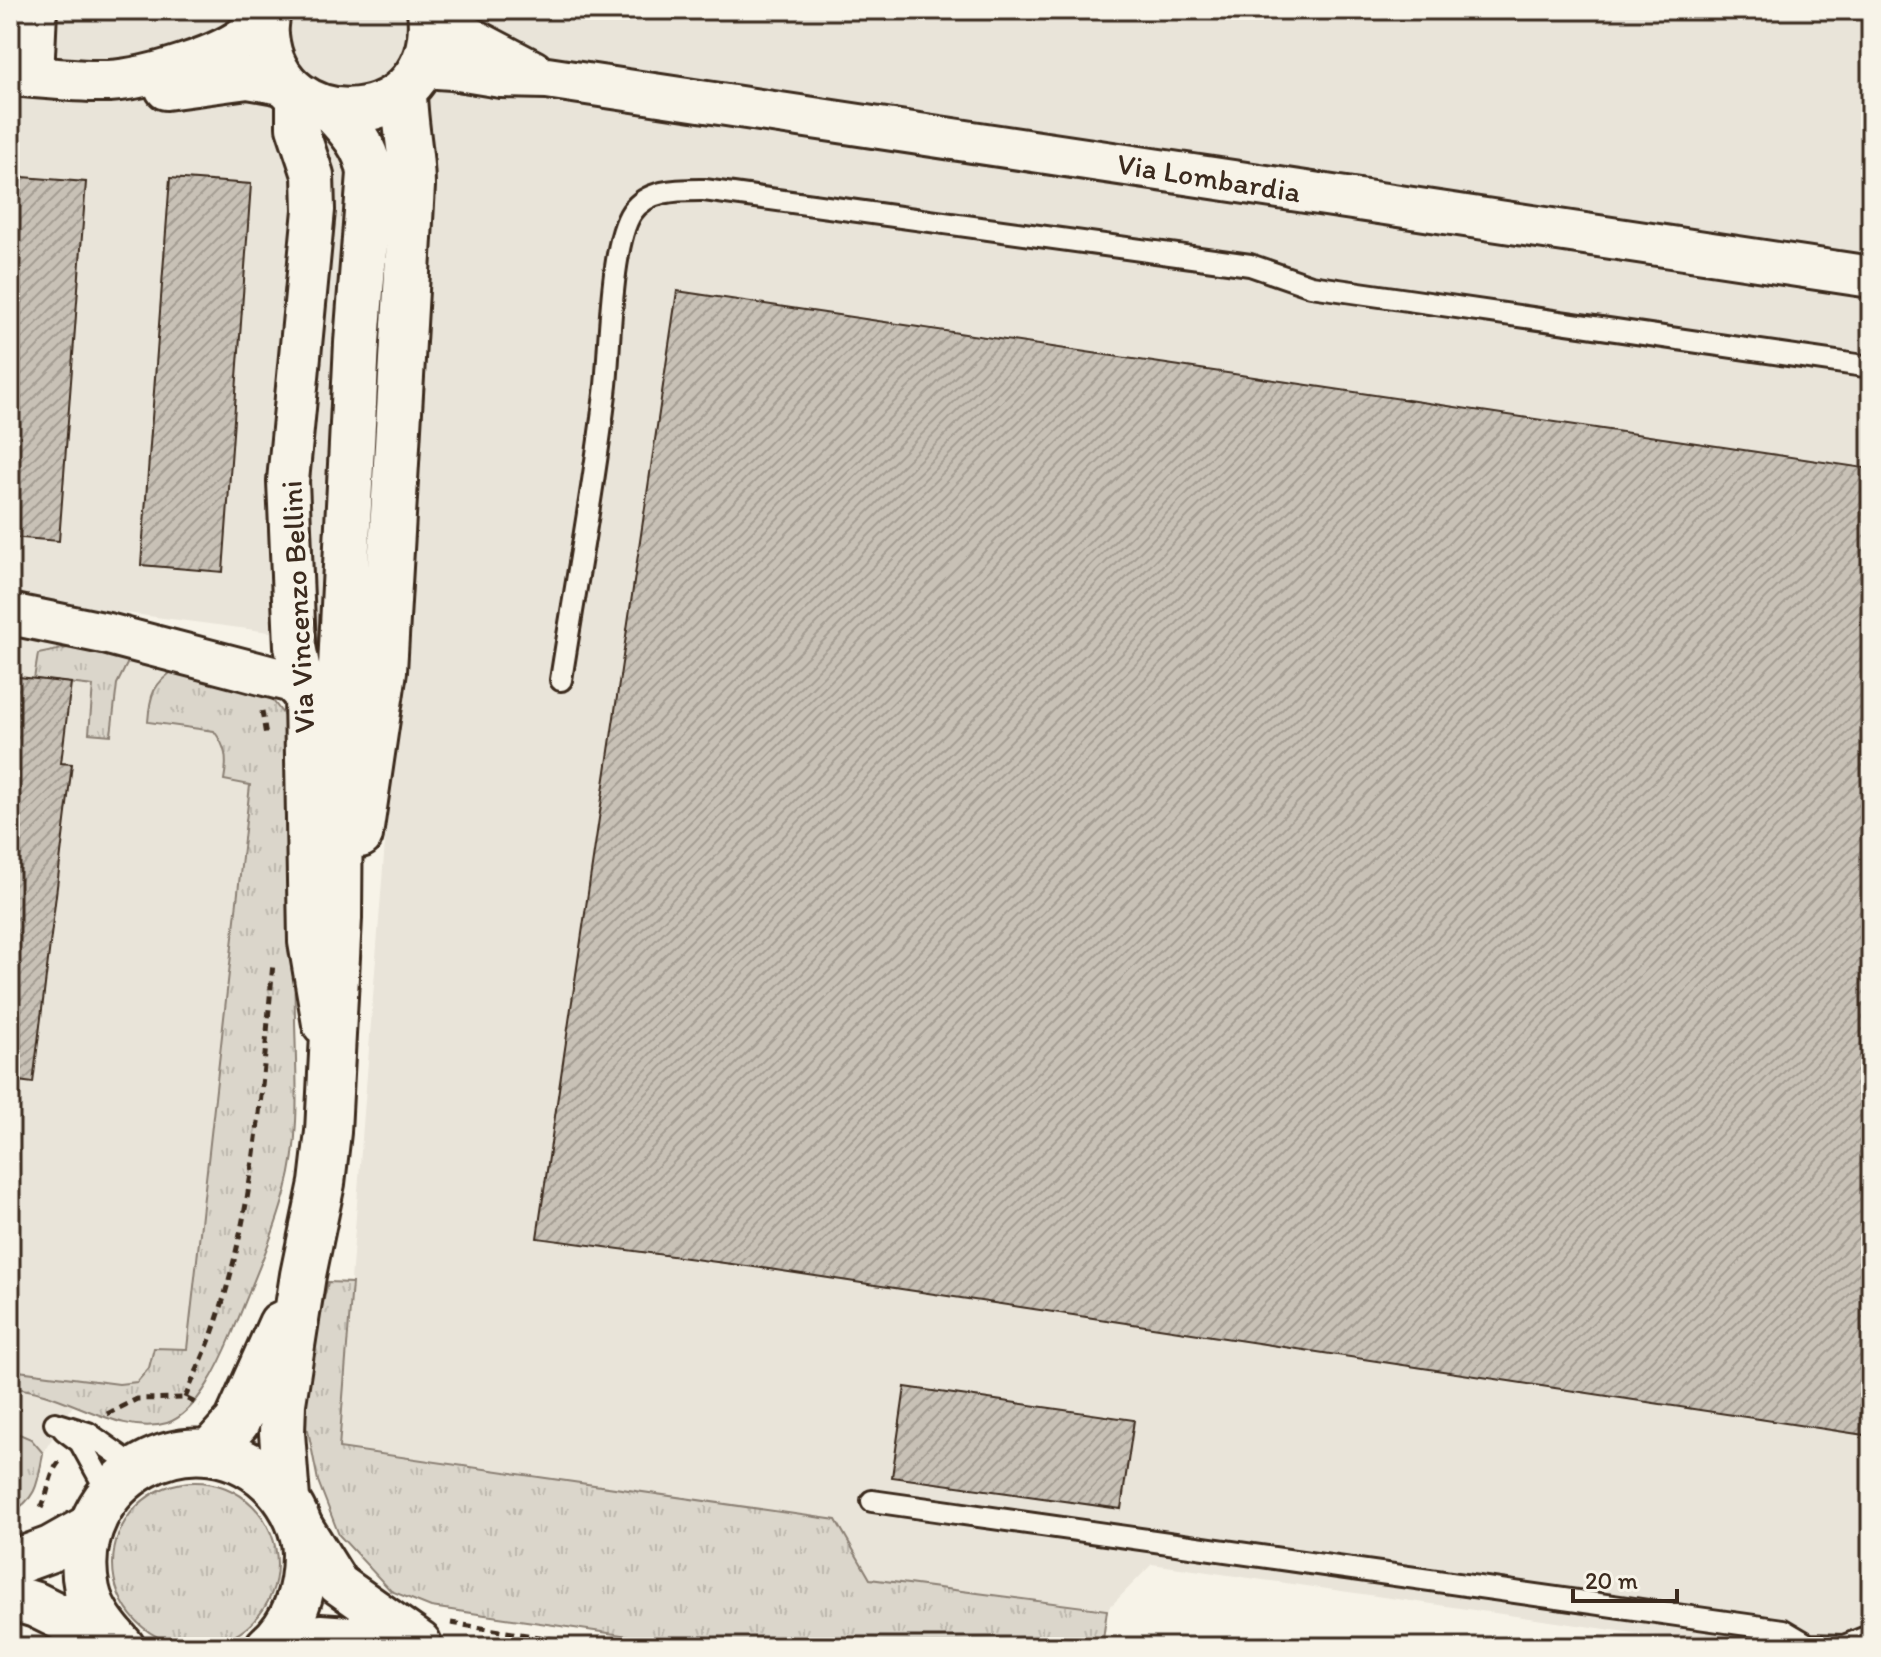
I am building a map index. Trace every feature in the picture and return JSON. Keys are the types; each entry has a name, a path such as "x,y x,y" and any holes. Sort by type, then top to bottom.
{"street":[{"path":"36,10 22,76 107,81 154,89 248,78 358,111 383,104 414,78 452,69 501,77 547,78"},
{"path":"107,81 145,76 212,54 234,44 253,30 267,10"},
{"path":"267,10 266,34 273,61 306,96"},
{"path":"430,10 451,28 547,78"},
{"name":"Via Vincenzo Bellini","path":"339,918 364,818 384,671 412,186 404,114 414,78 429,48 432,29 430,10"},
{"name":"Via Lombardia","path":"547,78 1871,277"},
{"name":"Via Vincenzo Bellini","path":"273,1643 296,1612 305,1580 305,1547 291,1507 282,1433 283,1403 303,1275 322,1183 331,1073 339,918 341,667 357,343 370,173 363,148 355,134 306,96 297,127 313,175 314,210 288,481 295,646 305,696 309,942 331,1073"},
{"path":"20,621 108,634 256,672 292,682 305,696"},
{"name":"Via Vincenzo Bellini","path":"210,1452 237,1422 303,1275"},
{"path":"10,1564 51,1549 112,1496 172,1454 210,1452 240,1461 266,1476 291,1507 338,1584 433,1644"},
{"path":"112,1496 84,1559 87,1592 101,1623 122,1647"},
{"path":"10,1597 36,1605 122,1647"},
{"path":"273,1643 320,1635 433,1644"}],"lane":[{"path":"561,680 602,415 620,242 631,213 646,197 673,191 704,190 1250,265 1311,286 1871,367"},
{"path":"872,1501 1783,1630 1811,1646 1844,1646 1871,1635"}],"path":[{"path":"256,672 269,744"},
{"path":"185,1398 213,1331 240,1236 259,1123 274,953"}],"shaded area":[{"path":"10,10 1871,10 1871,1647 1732,1647 1152,1564 1107,1610 870,1579 836,1520 338,1448 400,649 10,598"},
{"path":"10,634 82,645 271,698 294,933 296,1115 287,1189 225,1351 191,1409 169,1422 143,1427 111,1420 74,1404 43,1453 37,1486 25,1505 10,1513"}],"green space":[{"path":"82,645 131,656 117,684 111,735 89,733 93,686 34,679 38,654"},
{"path":"177,668 271,698 286,718 294,945 296,1128 291,1170 281,1208 222,1357 189,1409 167,1423 148,1426 110,1419 30,1390 10,1388 10,1370 119,1384 137,1382 149,1368 154,1348 187,1349 250,785 224,780 225,754 214,731 148,722 154,690"},
{"path":"328,1282 352,1283 339,1448 836,1520 870,1579 1107,1610 1102,1647 704,1647 431,1607 391,1591 339,1535 318,1481 308,1430 294,1425"},
{"path":"10,1430 31,1439 43,1453 35,1488 26,1502 10,1513"},
{"path":"195,1482 226,1489 253,1506 270,1533 277,1564 270,1595 253,1622 226,1639 195,1646 164,1639 137,1622 120,1595 113,1564 120,1533 137,1506 164,1489"}],"building":[{"path":"10,176 86,182 59,541 10,537"},
{"path":"170,178 251,184 223,572 141,565"},
{"path":"677,291 1871,469 1871,1436 769,1269 537,1238"},
{"path":"10,676 71,683 61,763 72,764 33,1083 10,1080"},
{"path":"905,1387 1134,1420 1121,1509 892,1477"}]}
